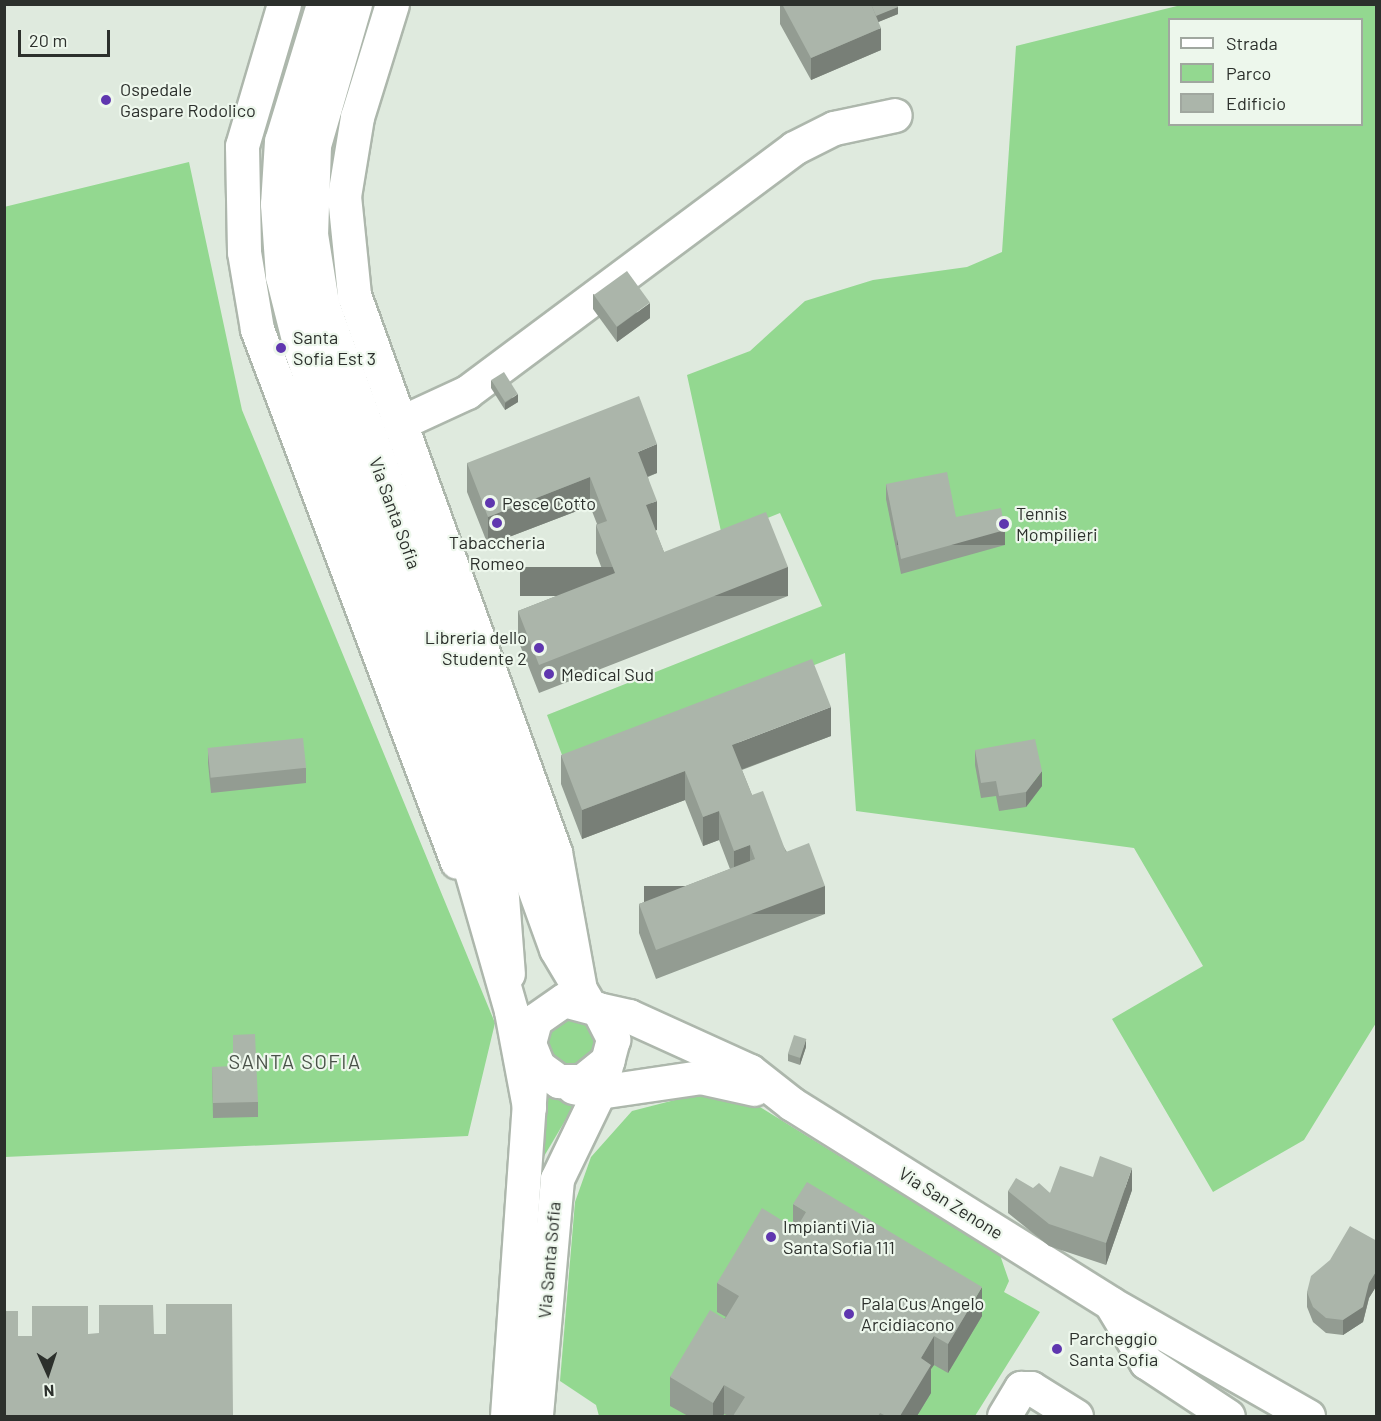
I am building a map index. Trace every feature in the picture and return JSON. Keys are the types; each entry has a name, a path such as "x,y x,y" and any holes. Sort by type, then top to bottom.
{"street":[{"path":"284,4 242,147 244,252 257,329 433,807 486,927"},
{"name":"Via Santa Sofia","path":"322,4 281,141 277,204 282,276 301,351 438,756 511,1011"},
{"path":"339,4 298,143 298,272 330,383 480,805 501,884 511,1011 529,1107"},
{"name":"Via Santa Sofia","path":"355,4 314,145 311,234 322,303 556,949 589,1001"},
{"path":"392,4 357,117 344,196 354,295 555,852 589,1001 613,1039 608,1060 582,1081 559,1081"},
{"path":"400,423 467,392 794,148 834,128 895,115"},
{"path":"529,1107 530,1047 535,1020 553,1004 589,1001 629,1016 750,1071 792,1104"},
{"path":"511,1011 538,1066 559,1081 606,1097 700,1077 748,1086 792,1104"},
{"name":"Via Santa Sofia","path":"536,1416 557,1179 606,1097 608,1060"},
{"name":"Via San Zenone","path":"792,1104 1110,1303"},
{"name":"Via Santa Sofia","path":"507,1416 529,1107"},
{"path":"1110,1303 1146,1362 1228,1416"},
{"path":"1110,1303 1274,1416"},
{"path":"1110,1303 1308,1416"},
{"path":"1004,1416 1021,1388 1031,1388 1076,1416"}],"green space":[{"path":"1181,5 1376,5 1376,1023 1304,1140 1213,1192 1112,1019 1203,966 1134,848 856,811 845,653 565,763 547,715 822,606 780,513 722,536 687,375 750,351 805,301 873,280 967,267 1002,252 1016,46"},
{"path":"189,162 242,410 495,1023 468,1136 5,1157 4,207"},
{"path":"558,1017 586,1019 597,1044 587,1062 567,1068 548,1057 544,1032"},
{"name":"Impianti Via Santa Sofia 111","path":"706,1092 747,1099 1000,1255 1009,1281 1004,1292 1040,1312 975,1416 599,1416 596,1405 560,1381 575,1202 591,1157 632,1111"},
{"path":"541,1095 575,1104 543,1158"}],"building":[{"path":"782,4 871,4 881,28 811,58"},
{"path":"871,4 898,4 898,7 876,16"},
{"path":"627,271 650,303 617,327 594,295"},
{"path":"504,372 518,394 505,402 491,380"},
{"path":"639,396 657,444 638,452 657,501 646,505 664,552 766,512 788,567 539,665 518,611 615,573 596,525 607,521 590,477 488,517 467,463"},
{"path":"947,472 956,517 1001,508 1005,530 901,559 886,484"},
{"path":"812,659 831,707 732,745 752,795 763,791 786,852 809,843 825,886 656,950 639,904 755,859 750,845 734,851 719,811 703,817 685,771 582,810 561,755"},
{"path":"303,738 306,768 211,778 208,748"},
{"path":"1035,739 1042,771 1026,792 999,796 996,781 981,783 975,750"},
{"path":"255,1034 258,1102 213,1103 212,1067 233,1066 233,1035"},
{"path":"794,1035 806,1039 800,1058 788,1054"},
{"path":"1100,1156 1132,1168 1106,1243 1049,1224 1008,1191 1016,1178 1033,1188 1039,1183 1050,1193 1060,1166 1093,1177"},
{"name":"Pala Cus Angelo Arcidiacono","path":"807,1182 982,1287 948,1344 934,1336 921,1358 931,1365 900,1416 886,1416 880,1413 878,1416 733,1416 745,1397 724,1385 713,1403 670,1377 710,1310 725,1319 739,1296 717,1283 762,1208 796,1229 806,1212 793,1204"},
{"path":"1350,1226 1377,1241 1377,1270 1369,1283 1363,1307 1343,1320 1326,1318 1313,1307 1307,1292 1311,1276 1330,1260"},
{"path":"166,1304 232,1304 233,1416 4,1416 4,1311 18,1311 18,1336 32,1336 32,1306 88,1306 88,1334 99,1333 99,1305 153,1305 154,1334 166,1334"}],"place":[{"name":"Ospedale Gaspare Rodolico","path":"106,100"},
{"name":"Santa Sofia Est 3","path":"281,348"},
{"name":"Pesce Cotto","path":"490,503"},
{"name":"Tabaccheria Romeo","path":"497,523"},
{"name":"Tennis Mompilieri","path":"1004,524"},
{"name":"Libreria dello Studente 2","path":"539,648"},
{"name":"Medical Sud","path":"549,674"},
{"name":"Impianti Via Santa Sofia 111","path":"771,1237"},
{"name":"Pala Cus Angelo Arcidiacono","path":"849,1314"},
{"name":"Parcheggio Santa Sofia","path":"1057,1349"}],"district":[{"name":"SANTA SOFIA","path":"295,1061"}]}
